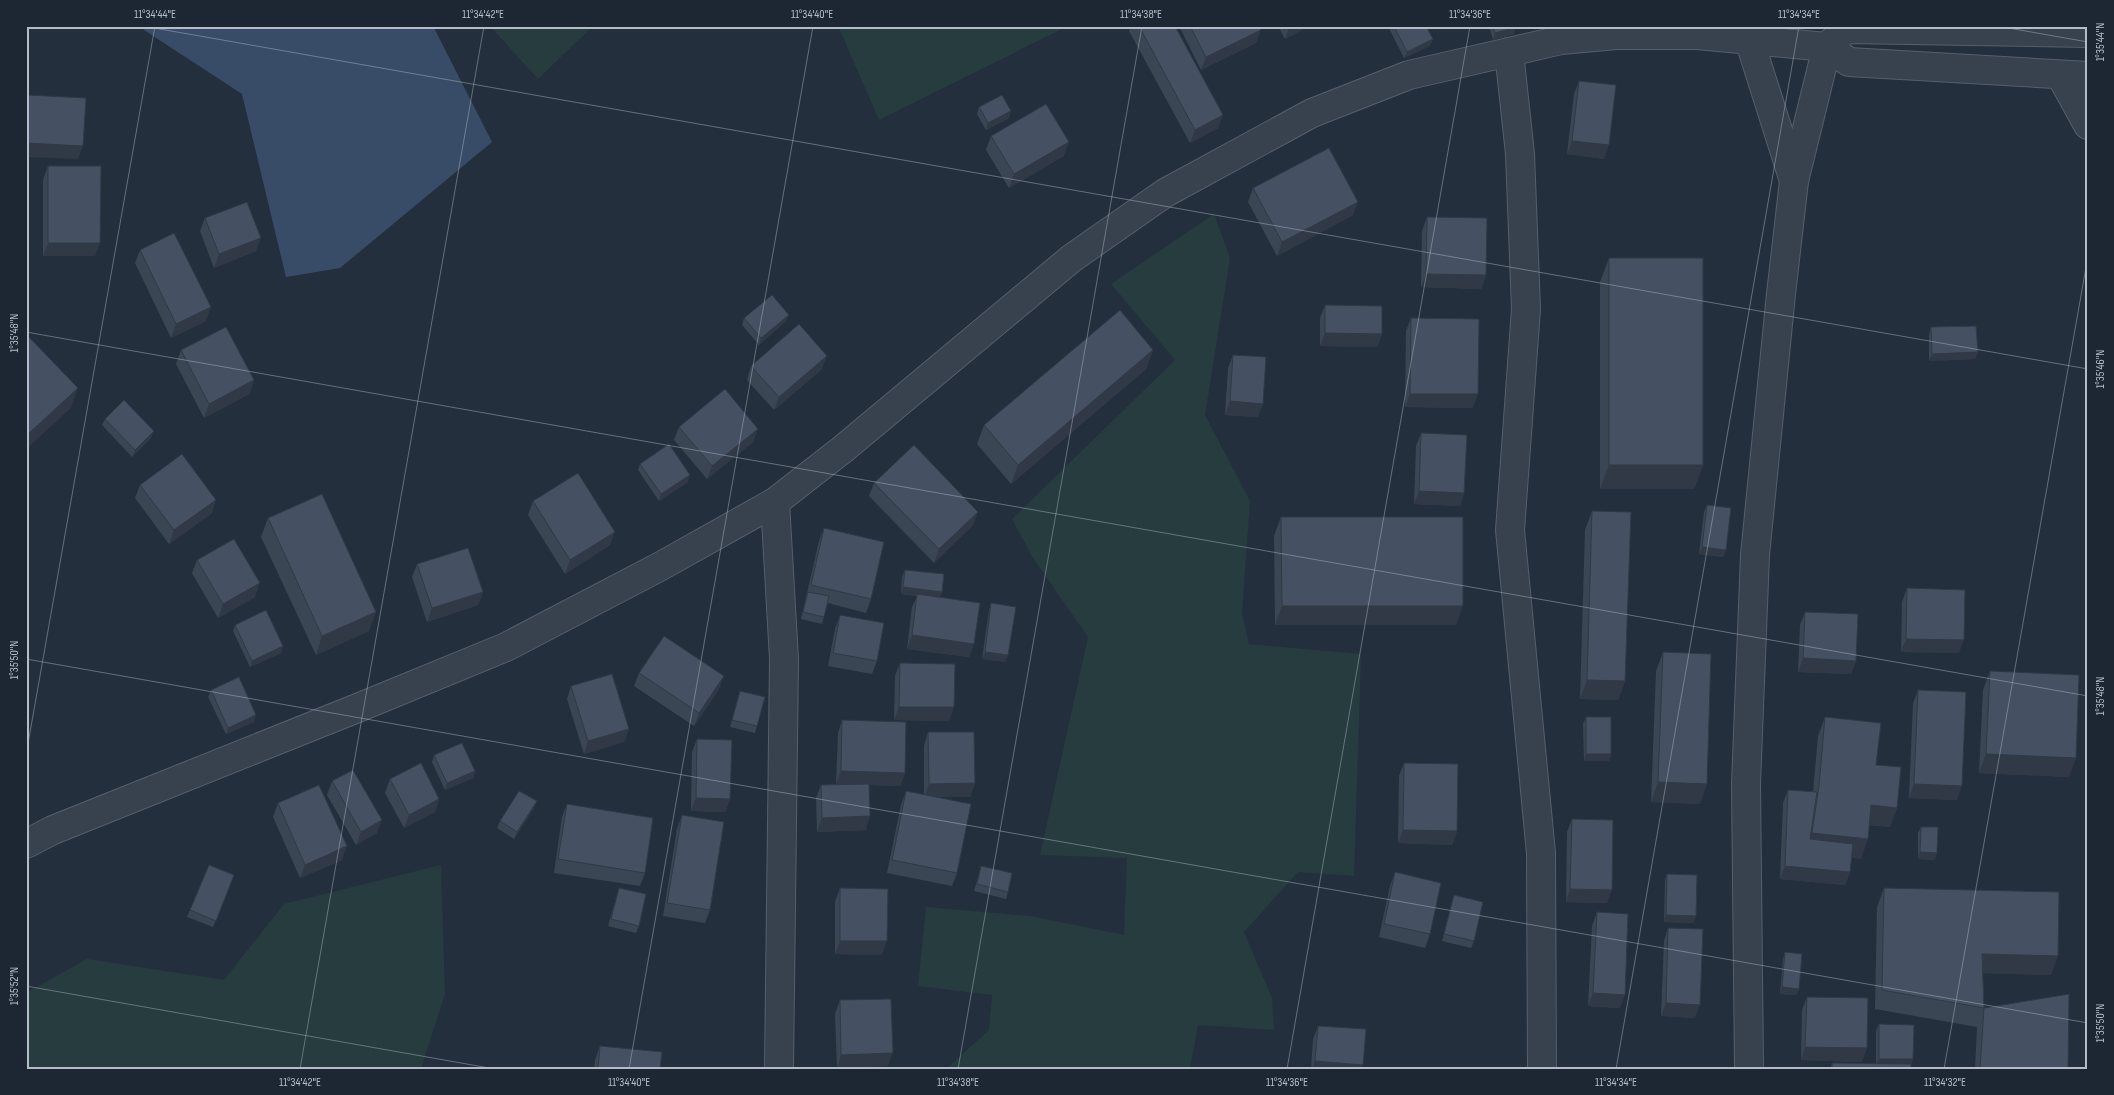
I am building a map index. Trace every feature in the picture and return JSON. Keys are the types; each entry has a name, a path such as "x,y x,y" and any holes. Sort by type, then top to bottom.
{"street":[{"path":"1749,1069 1746,784 1755,555 1794,181 1827,47 1846,29 2088,32"},
{"path":"26,844 53,830 506,647 661,566 775,502 843,449 1072,258 1165,193 1312,113 1409,75 1561,40 1616,35 1697,35 1827,47 1849,62 2074,76 2088,125"},
{"path":"1749,39 1794,181"},
{"path":"1509,52 1520,154 1526,309 1510,530 1541,853 1542,1069"},
{"path":"775,502 784,659 779,1069"}],"green space":[{"path":"490,26 593,26 538,79"},
{"path":"838,26 1062,26 1064,28 879,120"},
{"path":"1214,214 1230,258 1205,415 1250,501 1242,613 1249,644 1361,654 1354,876 1298,872 1244,932 1272,998 1274,1030 1198,1025 1190,1069 946,1069 989,1030 992,995 918,986 926,907 1030,916 1124,935 1127,858 1040,855 1088,637 1033,558 1012,519 1175,360 1111,284"},
{"path":"441,865 445,994 421,1069 26,1069 26,993 87,959 224,980 284,904"}],"water":[{"path":"147,26 433,26 492,142 340,268 286,277 242,94 144,30"}],"building":[{"path":"1139,26 1175,26 1223,115 1195,130"},
{"path":"1190,26 1259,26 1261,30 1206,57"},
{"path":"1394,26 1426,26 1433,39 1407,52"},
{"path":"1493,26 1516,26 1516,27 1495,33"},
{"path":"1579,81 1616,85 1609,145 1572,141"},
{"path":"26,95 86,98 83,146 26,143"},
{"path":"1002,95 1011,111 988,123 979,107"},
{"path":"1046,104 1069,142 1014,174 991,136"},
{"path":"1329,148 1358,202 1282,242 1253,188"},
{"path":"48,166 101,166 100,243 48,243"},
{"path":"247,202 261,238 219,254 205,218"},
{"path":"1427,217 1487,218 1486,275 1426,274"},
{"path":"174,233 211,307 176,324 140,250"},
{"path":"1609,258 1703,258 1703,465 1609,465"},
{"path":"772,295 789,315 761,338 744,318"},
{"path":"1325,305 1382,306 1382,334 1325,333"},
{"path":"1120,310 1153,350 1018,465 984,425"},
{"path":"1411,318 1479,319 1478,394 1410,394"},
{"path":"799,324 827,356 779,397 751,366"},
{"path":"1976,326 1978,352 1932,354 1931,327"},
{"path":"226,327 254,380 209,404 181,350"},
{"path":"26,334 78,388 26,436"},
{"path":"1233,355 1266,357 1263,404 1230,401"},
{"path":"725,389 758,429 712,466 679,427"},
{"path":"124,400 154,431 135,450 105,419"},
{"path":"1421,433 1467,435 1464,493 1419,491"},
{"path":"669,444 690,475 661,494 640,464"},
{"path":"914,445 978,512 939,549 874,483"},
{"path":"182,454 216,500 174,530 140,485"},
{"path":"578,473 615,532 570,560 533,501"},
{"path":"322,494 376,612 322,636 268,518"},
{"path":"1707,505 1731,508 1726,550 1702,547"},
{"path":"1592,511 1631,512 1625,681 1587,680"},
{"path":"1281,517 1463,517 1463,606 1282,606"},
{"path":"824,528 884,542 871,599 811,585"},
{"path":"234,539 260,583 223,604 197,560"},
{"path":"468,548 483,592 432,608 417,564"},
{"path":"905,570 944,574 942,592 903,587"},
{"path":"1907,588 1965,590 1964,640 1906,639"},
{"path":"808,592 829,596 824,617 803,612"},
{"path":"917,594 980,603 974,644 912,635"},
{"path":"991,603 1016,607 1008,655 985,652"},
{"path":"266,610 283,646 252,661 235,625"},
{"path":"1805,612 1858,614 1856,661 1803,658"},
{"path":"840,615 884,623 877,661 833,653"},
{"path":"664,636 724,676 699,713 639,673"},
{"path":"1663,652 1711,654 1707,784 1658,782"},
{"path":"900,663 955,664 954,707 899,707"},
{"path":"1990,671 2079,675 2076,758 1986,754"},
{"path":"612,674 629,729 588,741 571,686"},
{"path":"239,677 256,715 228,728 211,690"},
{"path":"1918,690 1966,692 1962,786 1914,784"},
{"path":"740,691 765,697 757,726 732,720"},
{"path":"1586,717 1611,717 1611,754 1586,754"},
{"path":"1825,717 1881,723 1876,765 1901,767 1897,808 1871,805 1868,839 1812,833 1819,786"},
{"path":"842,720 906,722 905,773 841,771"},
{"path":"928,732 974,732 975,783 929,784"},
{"path":"697,739 732,740 730,799 696,798"},
{"path":"462,743 475,771 447,783 434,755"},
{"path":"421,763 439,799 409,815 390,779"},
{"path":"1404,763 1458,764 1457,831 1403,830"},
{"path":"353,770 382,820 361,832 332,781"},
{"path":"869,784 870,816 822,818 821,785"},
{"path":"319,785 347,846 305,865 278,803"},
{"path":"1788,790 1817,792 1810,839 1853,844 1850,872 1785,866"},
{"path":"519,791 537,801 517,832 500,821"},
{"path":"906,791 971,804 957,873 892,860"},
{"path":"567,804 653,818 645,873 558,859"},
{"path":"682,815 724,822 710,910 667,903"},
{"path":"1572,819 1613,820 1612,890 1570,889"},
{"path":"1921,827 1938,827 1937,853 1920,852"},
{"path":"209,865 234,875 216,921 190,910"},
{"path":"981,866 1012,873 1008,892 977,884"},
{"path":"1395,872 1441,883 1430,934 1384,924"},
{"path":"1667,874 1697,875 1696,916 1666,915"},
{"path":"619,888 646,894 639,926 611,919"},
{"path":"840,888 888,889 887,941 840,941"},
{"path":"1884,888 2059,892 2058,956 1982,954 1984,1008 1882,990"},
{"path":"1454,895 1483,902 1474,941 1444,934"},
{"path":"1597,912 1628,914 1625,995 1593,993"},
{"path":"1668,928 1703,929 1700,1005 1666,1003"},
{"path":"1785,952 1802,954 1799,989 1782,987"},
{"path":"2069,994 2068,1069 1980,1069 1984,1008"},
{"path":"1807,997 1868,998 1867,1048 1805,1047"},
{"path":"891,999 893,1053 841,1055 840,1000"},
{"path":"1879,1024 1914,1025 1913,1059 1879,1059"},
{"path":"1318,1026 1366,1029 1363,1065 1315,1061"},
{"path":"600,1046 662,1052 660,1069 598,1069"},
{"path":"1832,1063 1911,1064 1911,1069 1832,1069"}]}
